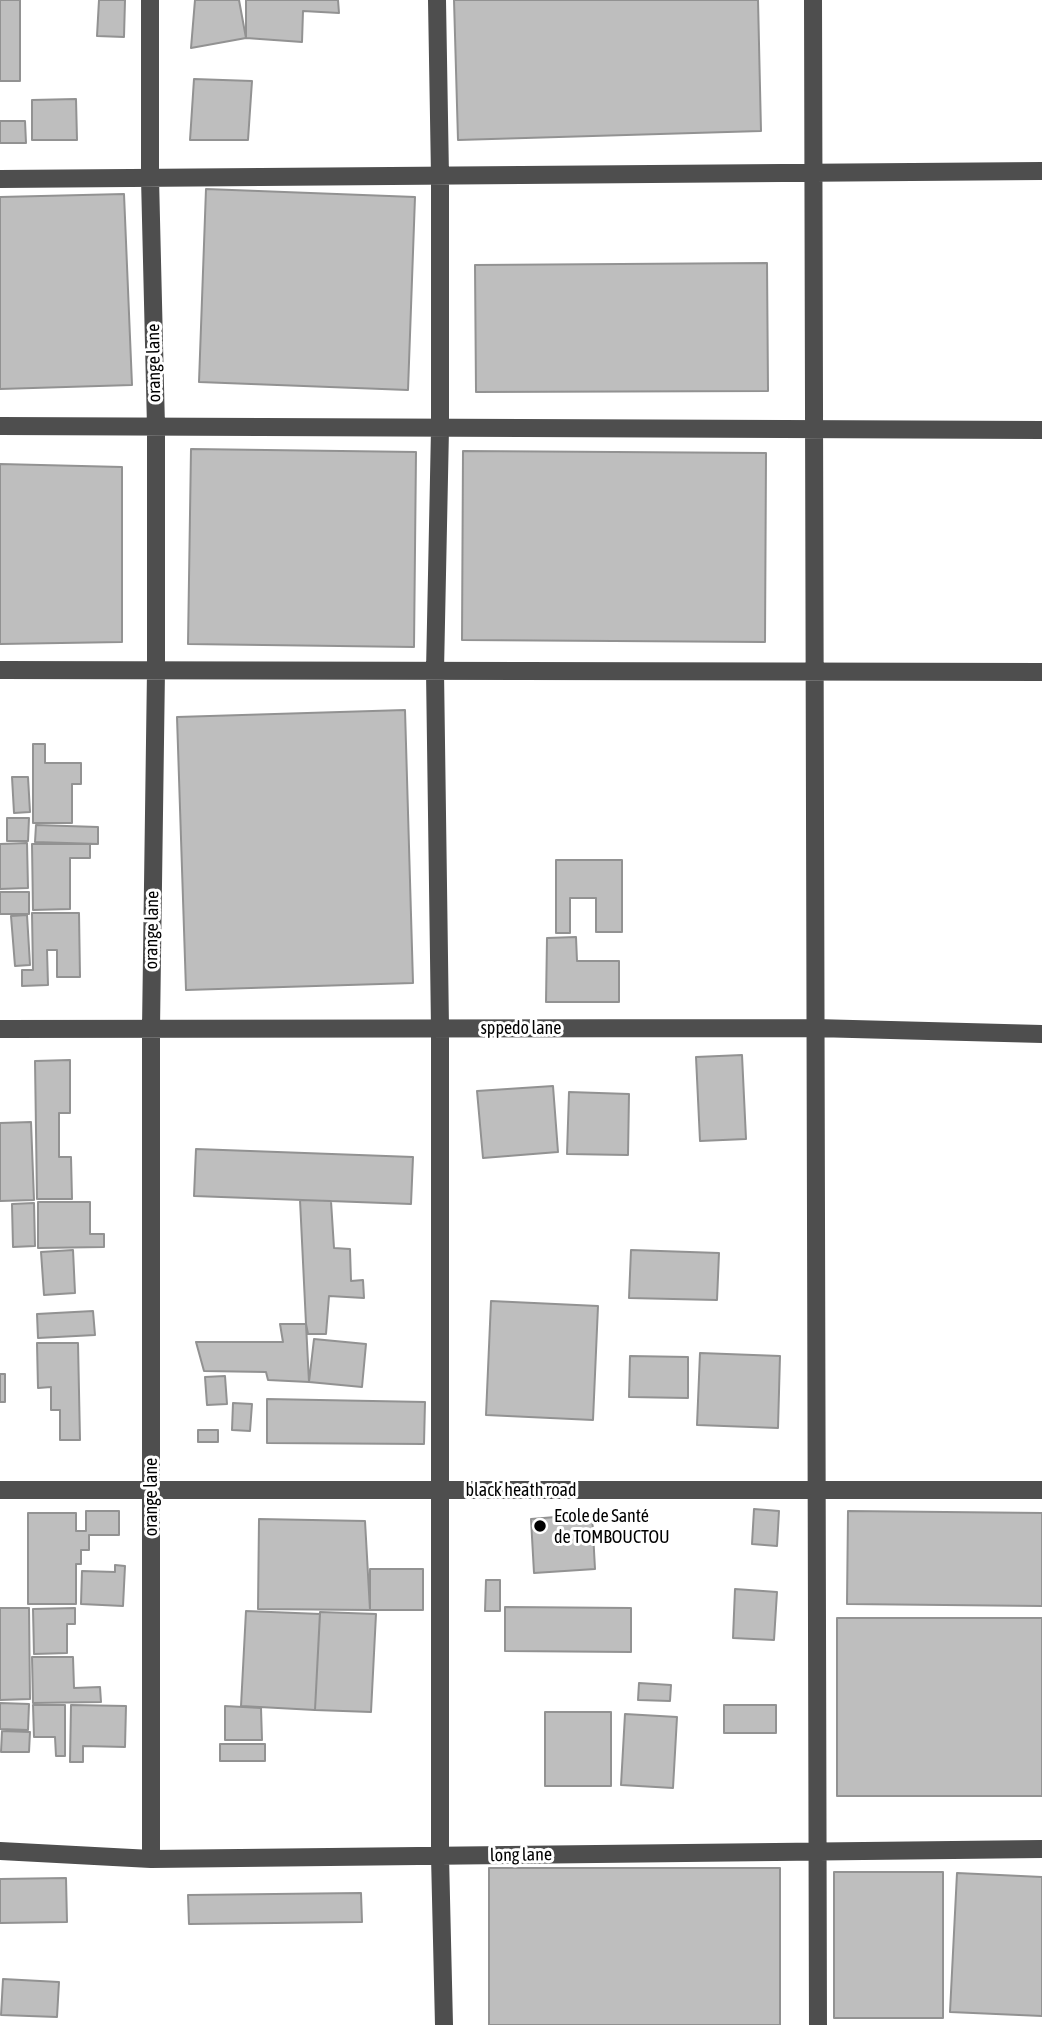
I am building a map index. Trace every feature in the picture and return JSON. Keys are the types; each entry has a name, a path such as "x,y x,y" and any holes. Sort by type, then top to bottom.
{"street":[{"name":"orange lane","path":"150,0 150,178 156,427 156,670 150,1028 150,1859"},
{"path":"437,0 440,429 435,671 440,1028 440,1856 444,2025"},
{"path":"813,0 818,2025"},
{"path":"0,179 1042,171"},
{"path":"0,426 1042,430"},
{"path":"0,670 1042,672"},
{"name":"sppedo lane","path":"0,1029 815,1028 1042,1034"},
{"name":"black heath road","path":"0,1490 1042,1490"},
{"name":"long lane","path":"0,1851 150,1859 1042,1849"}],"building":[{"path":"0,0 20,0 20,81 0,81"},
{"path":"99,0 125,0 124,37 97,36"},
{"path":"195,0 239,0 246,38 191,48"},
{"path":"246,0 338,0 339,13 303,11 302,42 246,38"},
{"path":"454,0 758,0 761,131 458,140"},
{"path":"194,79 252,81 248,140 190,140"},
{"path":"76,99 77,140 32,140 32,100"},
{"path":"0,121 25,121 26,143 0,143"},
{"path":"206,189 415,197 408,390 199,382"},
{"path":"124,194 132,385 0,389 0,197"},
{"path":"767,263 768,391 476,392 475,265"},
{"path":"191,449 416,452 414,647 188,644"},
{"path":"463,451 766,453 765,642 462,640"},
{"path":"0,464 122,467 122,642 0,644"},
{"path":"405,710 413,983 186,990 177,717"},
{"path":"33,744 45,744 45,763 81,763 81,784 72,784 72,823 33,823"},
{"path":"12,777 28,777 30,812 14,813"},
{"path":"7,818 29,818 28,841 7,841"},
{"path":"36,825 98,827 98,844 35,842"},
{"path":"27,843 28,888 0,889 0,844"},
{"path":"32,844 90,844 90,858 70,858 70,909 33,910"},
{"path":"556,860 622,860 622,932 596,932 596,898 570,898 570,933 556,933"},
{"path":"0,892 29,892 29,914 0,914"},
{"path":"32,913 79,913 80,977 57,977 57,950 47,950 48,985 22,986 22,970 33,970"},
{"path":"27,915 30,965 15,966 11,916"},
{"path":"576,937 577,961 619,961 619,1002 546,1002 547,938"},
{"path":"742,1055 746,1139 700,1141 696,1057"},
{"path":"70,1060 70,1113 59,1113 59,1157 71,1157 72,1199 37,1199 35,1061"},
{"path":"553,1086 558,1152 483,1158 477,1091"},
{"path":"569,1092 629,1094 628,1155 567,1154"},
{"path":"31,1122 34,1200 0,1201 0,1123"},
{"path":"196,1149 413,1157 411,1204 194,1196"},
{"path":"300,1200 331,1201 334,1248 350,1249 351,1281 363,1280 364,1298 329,1296 326,1334 308,1334 306,1324"},
{"path":"38,1202 90,1202 90,1234 104,1234 104,1247 38,1248"},
{"path":"34,1203 35,1246 13,1247 12,1204"},
{"path":"73,1250 75,1293 44,1295 41,1252"},
{"path":"631,1250 719,1253 717,1300 629,1298"},
{"path":"491,1301 598,1306 593,1420 486,1415"},
{"path":"93,1311 95,1335 38,1338 37,1314"},
{"path":"280,1324 306,1324 309,1382 268,1380 266,1372 204,1371 196,1342 283,1342"},
{"path":"314,1339 366,1344 362,1387 309,1382"},
{"path":"37,1343 78,1343 80,1440 60,1440 60,1410 51,1410 51,1387 38,1388"},
{"path":"700,1353 780,1356 778,1428 697,1425"},
{"path":"630,1356 688,1357 688,1398 629,1397"},
{"path":"0,1374 5,1374 5,1402 0,1402"},
{"path":"225,1376 227,1404 207,1405 205,1377"},
{"path":"267,1399 425,1402 424,1444 267,1443"},
{"path":"233,1403 252,1404 250,1431 232,1430"},
{"path":"198,1430 218,1430 218,1442 198,1442"},
{"path":"754,1509 779,1511 777,1546 752,1544"},
{"path":"86,1511 119,1511 119,1535 89,1535 89,1550 81,1550 81,1564 76,1564 76,1604 28,1604 28,1513 76,1513 76,1531 86,1531"},
{"path":"848,1511 1042,1513 1042,1606 847,1604"},
{"path":"592,1514 595,1569 534,1573 531,1519"},
{"path":"259,1519 365,1521 370,1610 258,1609"},
{"path":"115,1565 125,1566 123,1606 81,1604 82,1571 115,1572"},
{"path":"370,1569 423,1569 423,1610 370,1610"},
{"path":"486,1580 500,1580 500,1611 485,1611"},
{"path":"735,1589 777,1592 774,1640 733,1638"},
{"path":"505,1607 631,1608 631,1652 505,1651"},
{"path":"0,1608 29,1608 30,1699 0,1700"},
{"path":"75,1608 75,1624 67,1624 67,1653 34,1654 33,1609"},
{"path":"246,1611 320,1614 315,1710 241,1706"},
{"path":"320,1612 376,1614 371,1712 315,1710"},
{"path":"837,1618 1042,1618 1042,1796 837,1796"},
{"path":"32,1657 73,1657 74,1688 100,1687 101,1702 33,1703"},
{"path":"639,1683 671,1685 670,1701 638,1700"},
{"path":"0,1703 29,1704 28,1730 0,1729"},
{"path":"33,1705 65,1705 65,1756 56,1756 55,1737 34,1737"},
{"path":"71,1705 126,1706 125,1747 83,1746 83,1762 70,1762"},
{"path":"724,1705 776,1705 776,1733 724,1733"},
{"path":"225,1706 261,1708 262,1740 225,1740"},
{"path":"545,1712 611,1712 611,1786 545,1786"},
{"path":"625,1714 677,1717 673,1788 621,1785"},
{"path":"2,1731 30,1732 29,1752 1,1752"},
{"path":"220,1744 265,1744 265,1761 220,1761"},
{"path":"489,1868 780,1868 780,2025 489,2025"},
{"path":"834,1872 943,1872 943,2018 834,2018"},
{"path":"957,1873 1042,1877 1042,2016 950,2012"},
{"path":"66,1878 67,1922 0,1923 0,1879"},
{"path":"361,1893 362,1922 189,1924 188,1895"},
{"path":"3,1979 59,1982 57,2017 1,2015"}],"place":[{"name":"Ecole de Santé de TOMBOUCTOU","path":"540,1526"}]}
